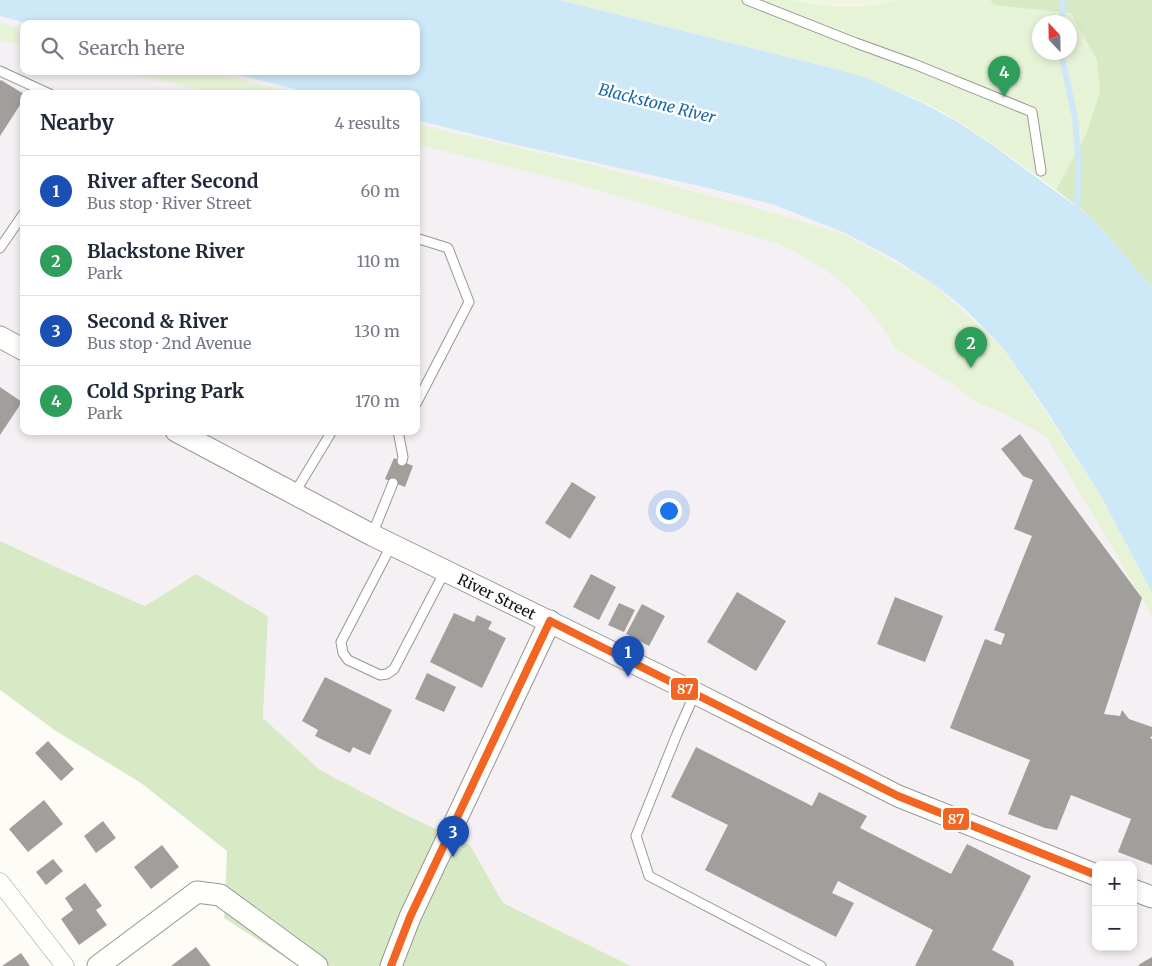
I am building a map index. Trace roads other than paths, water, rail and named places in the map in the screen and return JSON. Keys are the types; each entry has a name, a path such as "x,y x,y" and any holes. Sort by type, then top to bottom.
{"street":[{"path":"0,337 20,348"},
{"name":"River Street","path":"183,435 372,535 550,621 898,796 1092,873"},
{"path":"391,966 410,918 550,621"},
{"path":"0,882 65,966"},
{"path":"98,966 197,892 220,895 317,966"},
{"path":"1137,892 1152,898"}],"lane":[{"path":"747,0 914,64 1032,112 1041,171"},
{"path":"0,71 41,90"},
{"path":"0,248 20,220"},
{"path":"420,239 448,248 470,302 420,396"},
{"path":"294,494 330,435"},
{"path":"399,435 402,460"},
{"path":"372,535 393,483"},
{"path":"392,544 341,642 343,653 348,660 380,675 387,674 394,669 445,570"},
{"path":"695,693 636,836 649,876 821,966"}],"water":[{"path":"0,0 560,0 832,68 867,78 923,103 958,122 994,146 1092,218 1152,287 1152,593 1101,496 1044,407 1003,348 964,308 936,286 896,260 845,233 775,205 420,121 420,90 298,90 239,75 420,75 420,20 20,21 0,16"}],"waterway":[{"path":"1062,0 1062,15"},
{"path":"1062,60 1075,117 1079,173 1076,212"}],"place":[{"name":"Cold Spring Park","path":"1004,97"},
{"name":"Blackstone River","path":"971,368"},
{"name":"River after Second","path":"628,677"},
{"name":"Second & River","path":"453,857"}]}
